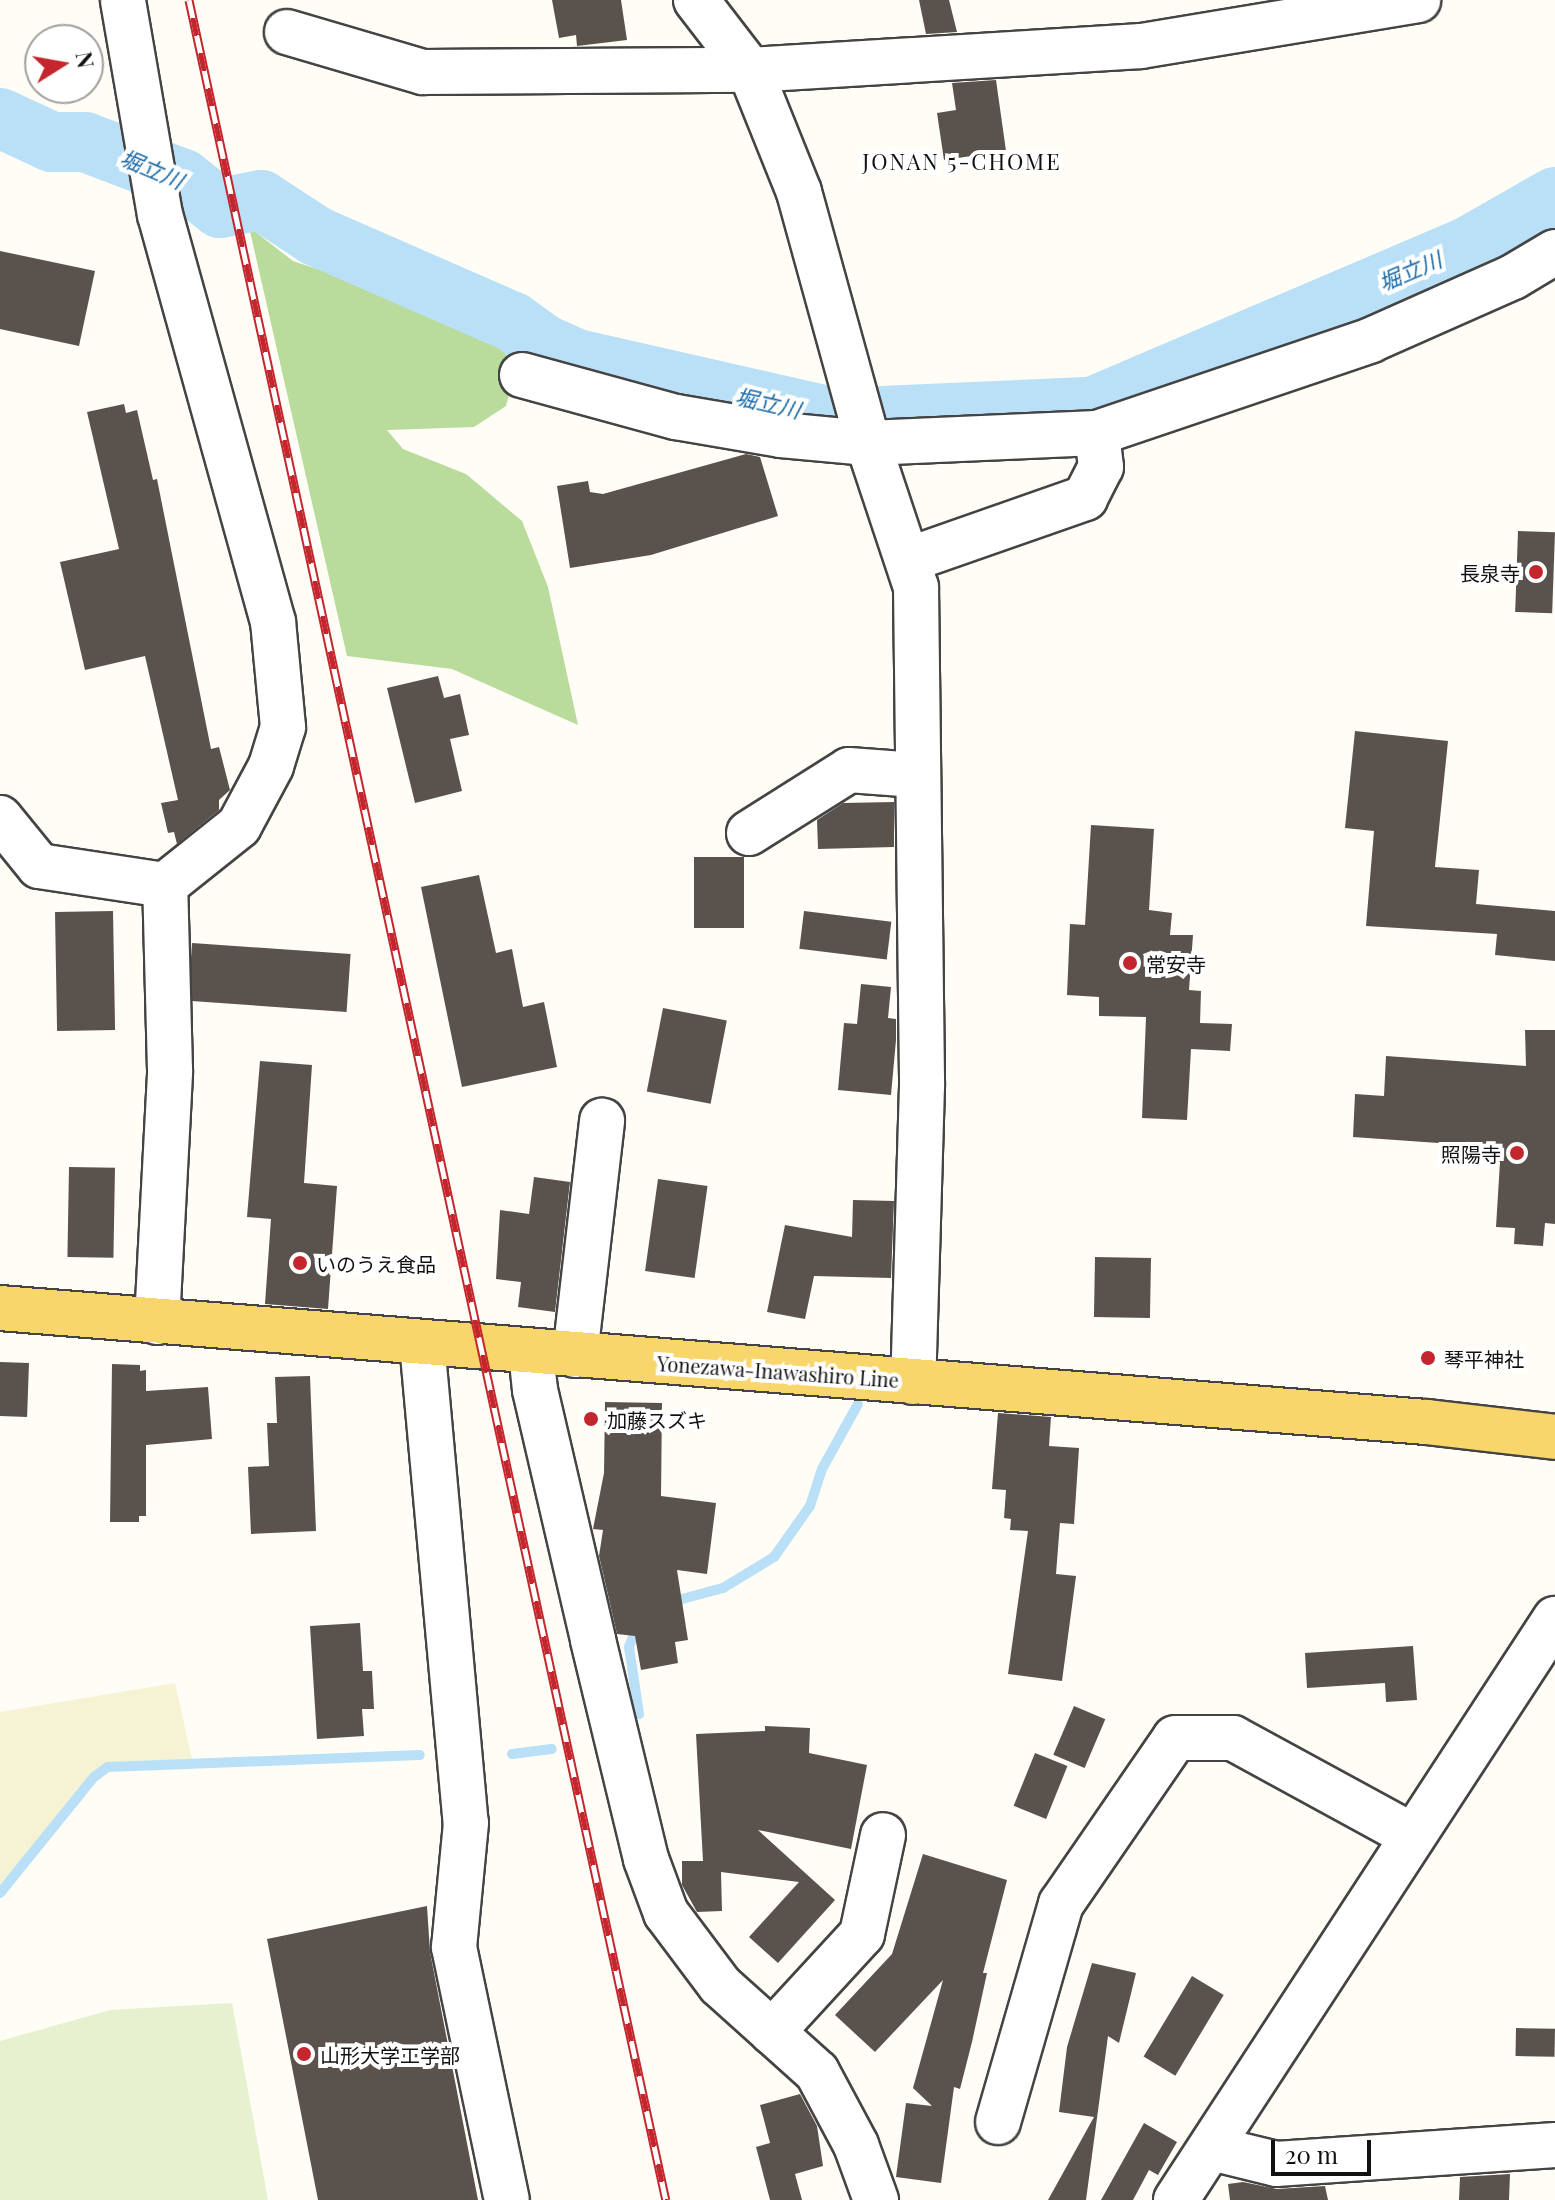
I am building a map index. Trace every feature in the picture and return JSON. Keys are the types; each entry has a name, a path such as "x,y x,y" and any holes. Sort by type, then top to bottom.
{"main road":[{"name":"Yonezawa-Inawashiro Line","path":"0,1308 1555,1437"}],"street":[{"path":"0,818 39,866 165,885 239,826 271,766 283,727 273,622 160,215 143,135 123,0"},
{"path":"696,0 750,70 799,192 867,436 908,560 918,608 916,775 922,1086 913,1382"},
{"path":"287,32 423,72 750,70 1141,46 1418,0"},
{"path":"522,375 676,417 781,435 1097,433 1371,340 1513,277 1555,252"},
{"path":"908,560 1085,498 1101,467 1097,433"},
{"path":"749,833 849,770 916,775"},
{"path":"157,1322 170,1070 165,885"},
{"path":"575,1355 602,1121"},
{"path":"422,1343 466,1823 454,1947 507,2200"},
{"path":"531,1352 535,1390 646,1859 666,1913 691,1951 817,2072 856,2145 876,2200"},
{"path":"1176,2200 1555,1619"},
{"path":"998,2122 1061,1904 1175,1738 1233,1738 1413,1836"},
{"path":"772,2032 862,1934 883,1835"},
{"path":"1211,2148 1276,2164 1555,2145"}],"shaded area":[{"path":"175,1683 192,1759 104,1765 0,1884 0,1712"}],"green space":[{"path":"249,227 293,261 482,324 516,367 506,406 474,427 387,430 403,449 466,474 522,521 548,587 578,725 452,669 347,656"},
{"path":"232,2003 268,2200 0,2200 0,2041 110,2010"}],"building":[{"path":"552,0 621,0 627,40 577,46 576,35 559,38"},
{"path":"919,0 949,0 957,32 926,34"},
{"path":"996,80 1006,151 944,160 937,113 956,110 952,83"},
{"path":"0,251 95,271 79,346 0,329"},
{"path":"124,404 126,413 137,410 153,480 157,479 211,749 219,747 230,790 219,800 219,810 177,844 174,832 168,833 161,803 178,800 145,656 85,670 60,562 119,549 87,412"},
{"path":"746,454 760,457 778,516 651,555 570,568 557,486 588,481 590,492 603,494"},
{"name":"長泉寺","path":"1518,531 1555,532 1552,613 1515,612"},
{"path":"438,676 444,698 460,694 469,735 450,739 462,791 415,803 387,688"},
{"path":"1355,731 1448,741 1435,867 1479,870 1476,904 1555,911 1555,961 1495,955 1497,934 1366,926 1374,831 1345,828"},
{"path":"894,802 894,847 818,849 817,820 843,803"},
{"name":"常安寺","path":"1091,825 1154,829 1149,910 1172,913 1170,935 1193,935 1189,990 1201,991 1200,1023 1232,1024 1230,1051 1191,1049 1187,1120 1142,1118 1146,1017 1099,1016 1099,997 1067,995 1070,924 1085,925"},
{"path":"694,857 744,857 744,928 694,928"},
{"path":"479,875 496,953 512,949 523,1007 544,1002 557,1067 462,1087 421,887"},
{"path":"113,911 115,1030 57,1031 55,912"},
{"path":"804,911 891,922 887,959 799,949"},
{"path":"192,943 351,954 347,1012 188,1001"},
{"path":"861,984 891,987 888,1018 896,1019 896,1040 891,1095 838,1090 844,1023 857,1024"},
{"path":"663,1008 727,1020 711,1104 647,1091"},
{"name":"照陽寺","path":"1525,1030 1555,1030 1555,1224 1545,1223 1543,1246 1514,1244 1515,1228 1496,1227 1500,1162 1479,1160 1481,1146 1353,1137 1355,1094 1384,1096 1386,1056 1526,1066"},
{"path":"260,1061 312,1065 304,1183 337,1186 328,1309 265,1304 271,1219 247,1217"},
{"path":"69,1167 115,1168 113,1258 67,1257"},
{"path":"534,1177 570,1182 555,1312 518,1307 521,1282 496,1279 500,1210 529,1214"},
{"path":"658,1179 708,1186 695,1278 645,1271"},
{"path":"853,1200 894,1201 891,1278 814,1276 805,1319 767,1312 785,1225 852,1237"},
{"path":"1095,1257 1151,1258 1150,1318 1094,1317"},
{"path":"0,1362 29,1363 27,1417 0,1416"},
{"path":"112,1364 140,1365 140,1371 146,1370 146,1391 208,1387 212,1439 146,1445 146,1516 139,1516 139,1522 110,1522"},
{"path":"310,1376 316,1531 251,1534 248,1467 269,1466 267,1423 277,1423 275,1377"},
{"path":"605,1402 662,1403 661,1496 716,1503 707,1574 677,1570 688,1640 675,1642 678,1663 641,1670 635,1636 617,1634 599,1556 603,1530 593,1529 604,1473"},
{"path":"998,1413 1051,1417 1049,1446 1079,1448 1074,1524 1060,1523 1056,1574 1076,1576 1062,1681 1008,1674 1028,1531 1010,1530 1011,1519 1004,1518 1006,1490 992,1489"},
{"path":"360,1623 363,1671 372,1671 374,1709 362,1709 364,1736 317,1739 310,1626"},
{"path":"1413,1646 1417,1700 1386,1702 1385,1683 1307,1688 1305,1653"},
{"path":"1074,1706 1105,1719 1085,1768 1053,1755"},
{"path":"765,1726 810,1728 809,1753 867,1765 851,1849 758,1830 835,1900 778,1963 749,1937 799,1882 721,1872 722,1911 697,1912 682,1885 682,1861 703,1861 696,1734 765,1731"},
{"path":"1035,1753 1067,1766 1046,1819 1014,1806"},
{"path":"923,1854 1007,1880 983,1973 987,1973 960,2089 954,2087 941,2183 896,2177 906,2103 932,2106 913,2088 943,1980 875,2052 835,2015 892,1954"},
{"path":"427,1906 430,1952 478,2200 318,2200 267,1939"},
{"path":"1092,1963 1136,1973 1119,2043 1108,2036 1086,2200 1048,2200 1094,2117 1059,2112 1067,2047"},
{"path":"1192,1976 1224,1995 1175,2076 1144,2057"},
{"path":"1516,2028 1555,2029 1555,2057 1516,2056"},
{"path":"800,2094 817,2126 823,2166 795,2174 802,2200 770,2200 756,2147 770,2143 760,2105"},
{"path":"1144,2123 1177,2142 1158,2175 1149,2170 1133,2200 1101,2200"},
{"path":"1510,2174 1509,2200 1459,2200 1460,2177"},
{"path":"1243,2182 1277,2189 1325,2186 1328,2200 1230,2200 1228,2184"}],"waterway":[{"name":"堀立川","path":"0,118 52,142 85,142 183,179 220,208 261,200 316,236 513,322 545,345 577,359 836,418 1092,407 1469,246 1555,197"},
{"path":"671,1602 723,1588 774,1557 810,1506 822,1469 858,1404"},
{"path":"637,1626 629,1647 639,1714"},
{"path":"512,1754 552,1749"},
{"path":"0,1893 94,1777 108,1767 420,1755"}],"railway":[{"path":"189,0 666,2200"}],"place":[{"name":"長泉寺","path":"1536,572"},
{"name":"常安寺","path":"1130,963"},
{"name":"照陽寺","path":"1517,1153"},
{"name":"いのうえ食品","path":"300,1263"},
{"name":"琴平神社","path":"1428,1358"},
{"name":"加藤スズキ","path":"591,1419"},
{"name":"山形大学工学部","path":"304,2054"}],"district":[{"name":"JONAN 5-CHOME","path":"962,162"}]}
